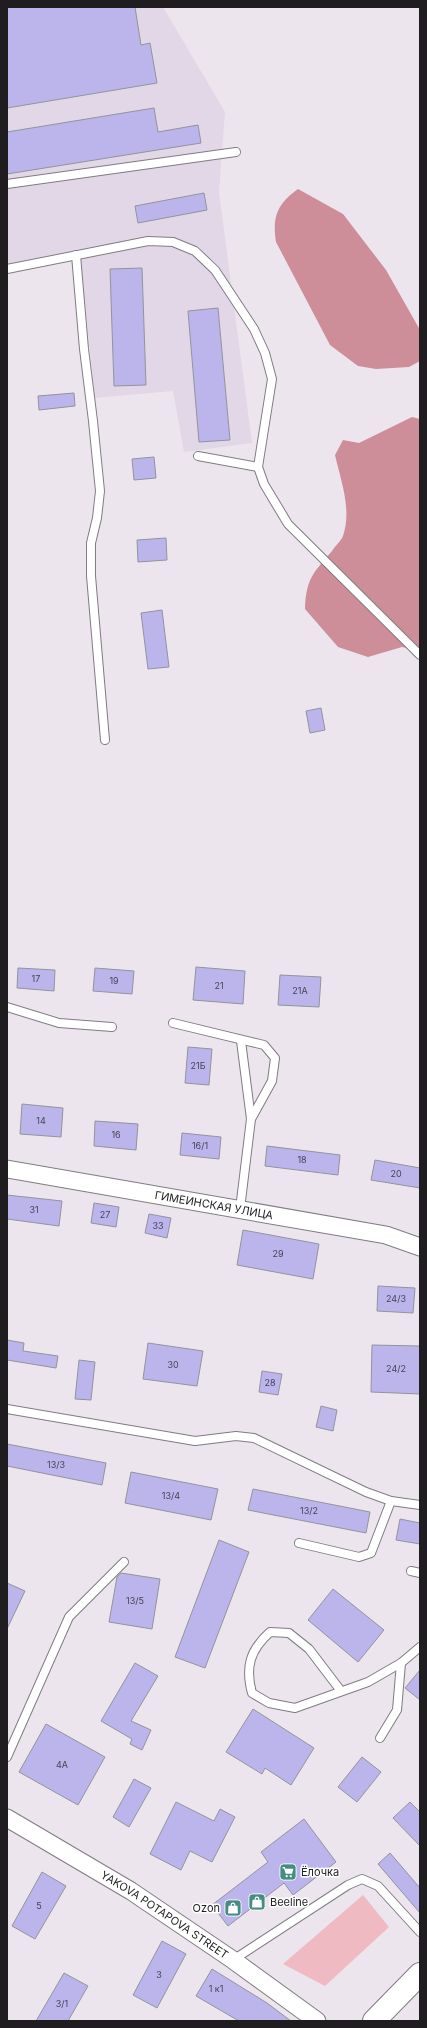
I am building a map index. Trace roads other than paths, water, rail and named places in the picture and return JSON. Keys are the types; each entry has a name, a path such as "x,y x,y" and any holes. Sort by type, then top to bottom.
{"main road":[{"path":"374,2021 420,1974"}],"street":[{"name":"ГИМЕИНСКАЯ УЛИЦА","path":"7,1169 386,1235 420,1247"},
{"name":"YAKOVA POTAPOVA STREET","path":"7,1818 131,1891 233,1960 317,2021"}],"lane":[{"path":"7,184 236,152"},
{"path":"7,268 148,241 173,242 195,251 215,270 254,329 266,353 272,379 258,467 264,484 288,524 420,655"},
{"path":"76,255 84,349 94,421 100,491 97,518 91,543 90,576 105,740"},
{"path":"198,456 258,467"},
{"path":"7,1007 59,1023 112,1027"},
{"path":"173,1023 241,1041 264,1045 274,1058 272,1081 251,1120"},
{"path":"240,1209 251,1120 241,1041"},
{"path":"7,1409 195,1441 236,1436 254,1438 344,1482 391,1501 420,1505"},
{"path":"299,1543 359,1557 365,1556 371,1553 391,1501"},
{"path":"7,1757 69,1617 124,1562"},
{"path":"411,1571 420,1573"},
{"path":"341,1691 309,1650 289,1633 270,1632 258,1642 251,1659 248,1677 252,1693 268,1702 295,1708 368,1682 401,1663 420,1647"},
{"path":"380,1738 397,1710 401,1663"},
{"path":"233,1960 348,1885 362,1879 378,1886 420,1932"}],"place":[{"name":"Ёлочка","path":"288,1872"},
{"name":"Beeline","path":"257,1902"},
{"name":"Ozon","path":"233,1908"}]}
